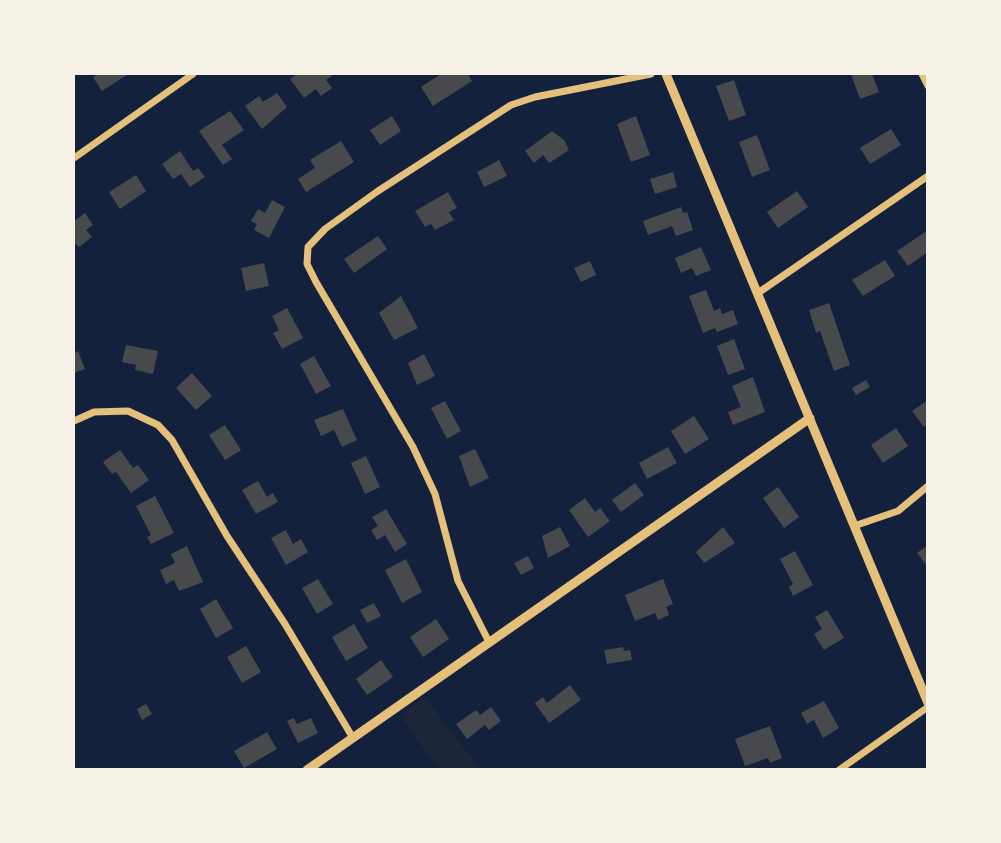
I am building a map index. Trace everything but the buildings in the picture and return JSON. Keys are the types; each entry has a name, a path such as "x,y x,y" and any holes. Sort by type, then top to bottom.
{"street":[{"path":"74,158 193,74"},
{"path":"489,642 458,581 440,510 424,471 316,282 307,264 308,247 325,229 378,191 511,105 535,97 651,74"},
{"path":"666,74 928,705 839,769"},
{"path":"922,74 928,86"},
{"path":"758,292 928,176"},
{"path":"74,421 94,412 128,411 158,425 172,440 227,536 285,624 354,738"},
{"path":"307,769 810,418"},
{"path":"854,526 898,511 928,486"}],"shaded area":[{"path":"425,697 480,769 438,769 400,716"}]}
